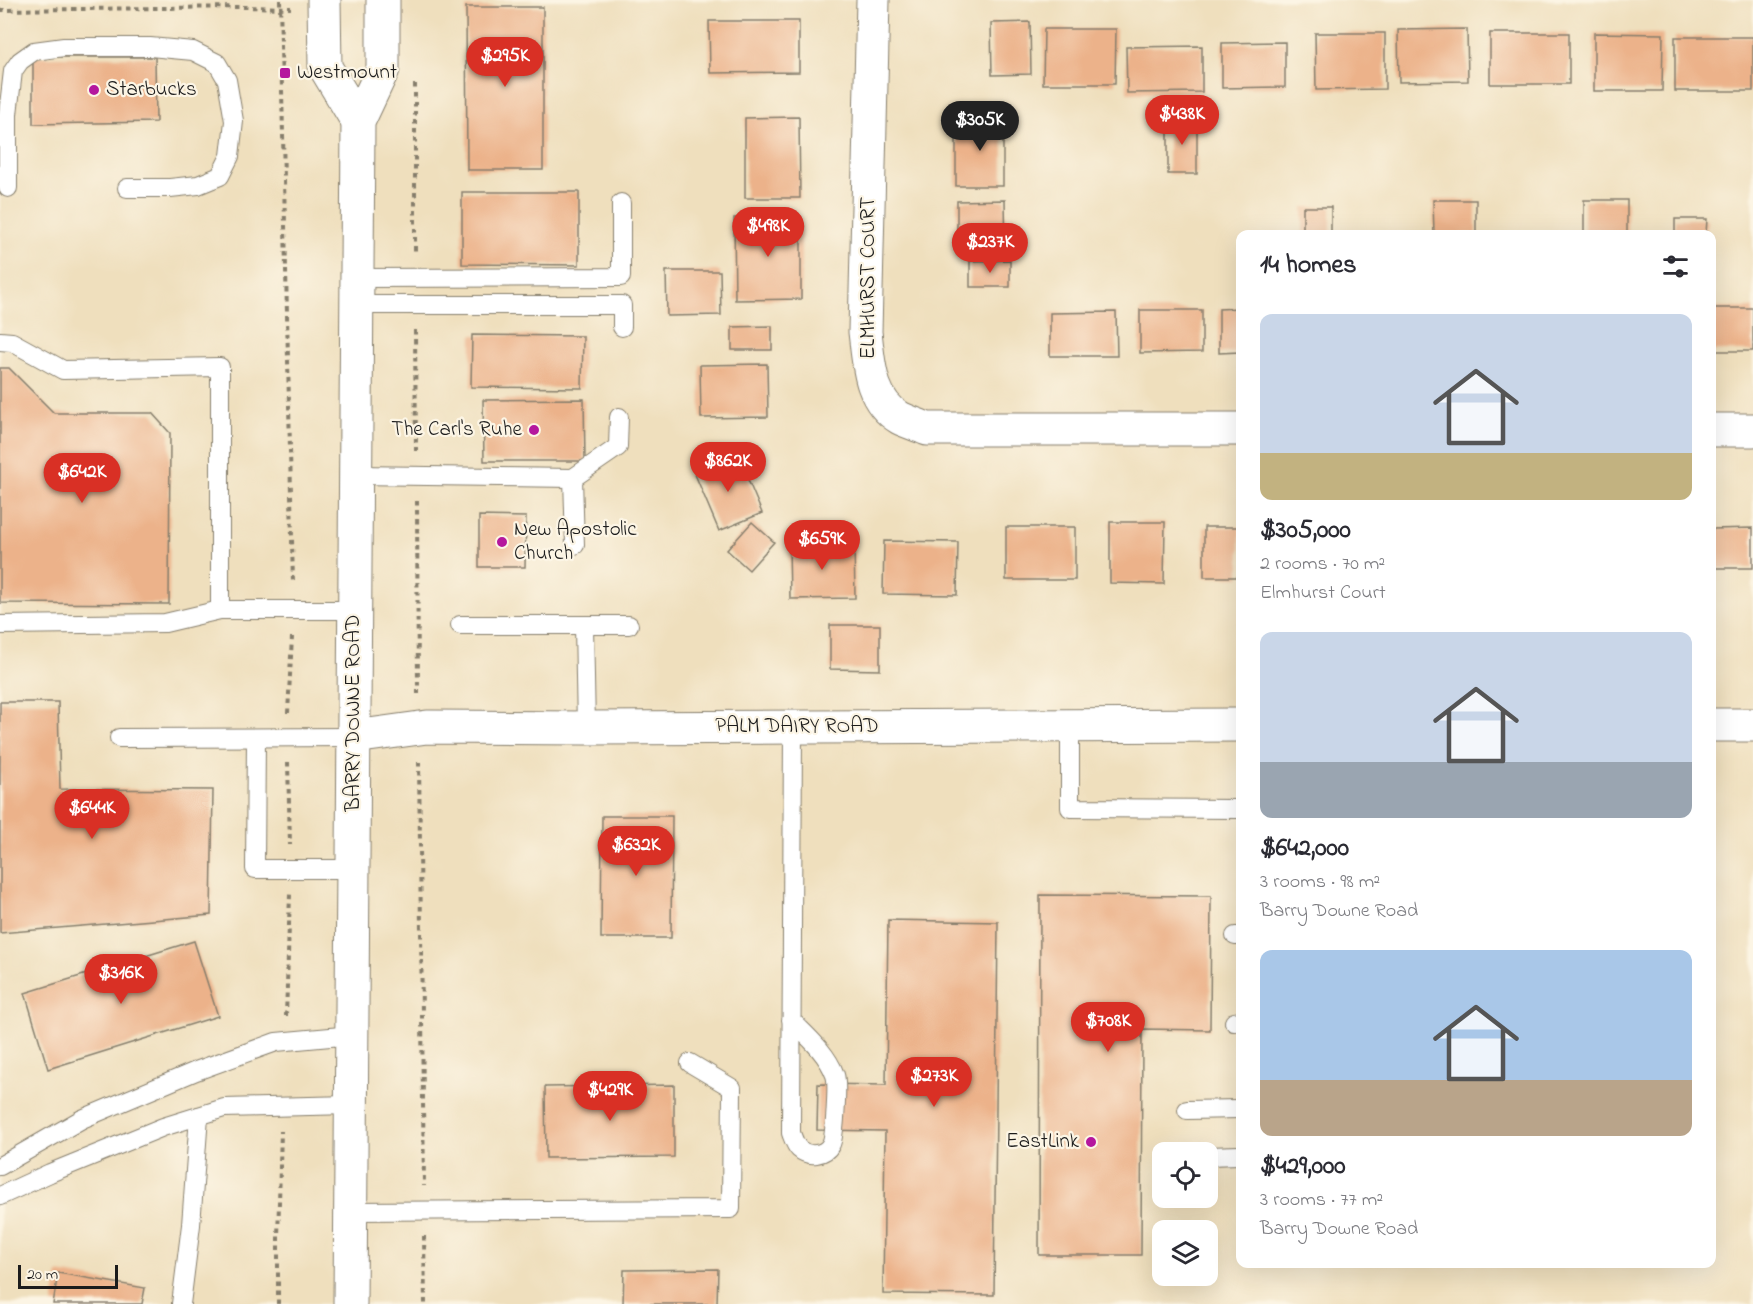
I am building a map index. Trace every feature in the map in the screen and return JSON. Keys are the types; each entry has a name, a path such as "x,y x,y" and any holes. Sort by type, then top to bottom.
{"street":[{"name":"BARRY DOWNE ROAD","path":"350,1304 358,122 383,69 383,0"},
{"name":"ELMHURST COURT","path":"873,0 865,332 870,377 881,400 899,417 927,429 1236,429"},
{"path":"324,4 325,68 358,122"},
{"path":"1716,430 1753,430"},
{"name":"PALM DAIRY ROAD","path":"354,737 418,728 1236,725"},
{"path":"1716,725 1753,725"}],"lane":[{"path":"8,188 8,114 13,71 20,61 33,51 64,47 150,47 193,51 217,63 227,80 234,121 230,156 220,176 198,185 170,188 126,188"},
{"path":"357,292 415,279 621,277 621,203"},
{"path":"357,292 415,305 622,305 622,327"},
{"path":"0,341 12,342 63,370 220,367 220,610"},
{"path":"356,476 573,478 618,447 619,417"},
{"path":"573,478 575,545"},
{"path":"0,625 165,622 220,610 355,610"},
{"path":"460,625 629,625"},
{"path":"584,625 586,728"},
{"path":"1070,726 1070,808 1236,808"},
{"path":"791,1020 826,1058 836,1077 834,1135 830,1147 820,1154 807,1154 798,1148 791,1133 791,1020 793,728"},
{"path":"119,738 354,737"},
{"path":"256,738 255,869 353,869"},
{"path":"0,1166 82,1119 196,1071 276,1042 352,1035"},
{"path":"350,1211 731,1209 732,1088 690,1063"},
{"path":"0,1196 163,1127 224,1108 351,1105"},
{"path":"1187,1110 1236,1109"},
{"path":"181,1304 191,1225 199,1116"},
{"path":"1218,1156 1236,1155"}],"path":[{"path":"280,0 293,611 287,738 291,869 286,1041"},
{"path":"0,10 243,7 280,9 324,4"},
{"path":"415,80 415,279"},
{"path":"415,305 425,1304"},
{"path":"278,1304 282,1107"}],"building":[{"path":"466,7 543,7 543,170 467,170"},
{"path":"709,21 799,21 799,72 710,73"},
{"path":"1030,22 1031,74 992,75 991,23"},
{"path":"1044,29 1116,29 1115,84 1043,84"},
{"path":"1467,29 1468,81 1399,82 1398,30"},
{"path":"1315,33 1385,33 1385,89 1316,90"},
{"path":"1490,33 1569,33 1569,84 1490,84"},
{"path":"1594,33 1663,34 1662,91 1594,91"},
{"path":"1675,37 1753,37 1753,91 1675,91"},
{"path":"1285,42 1285,87 1222,88 1222,43"},
{"path":"1202,46 1202,92 1127,93 1126,47"},
{"name":"Starbucks","path":"33,57 155,57 156,122 33,124"},
{"path":"799,117 800,198 745,198 745,118"},
{"path":"956,119 1003,119 1003,186 956,186"},
{"path":"1168,119 1197,119 1197,174 1168,174"},
{"path":"462,192 579,192 579,265 462,264"},
{"path":"1005,200 1006,255 957,255 957,201"},
{"path":"1433,200 1476,200 1476,230 1434,230"},
{"path":"1584,200 1627,200 1627,230 1584,230"},
{"path":"1303,207 1331,207 1331,230 1303,230"},
{"path":"801,217 801,299 735,300 734,218"},
{"path":"1675,219 1707,219 1706,230 1675,230"},
{"path":"1010,260 1010,287 970,287 970,261"},
{"path":"666,271 720,271 721,315 667,316"},
{"path":"1236,308 1236,352 1219,353 1219,309"},
{"path":"1716,308 1753,308 1753,351 1716,351"},
{"path":"1140,310 1202,310 1202,352 1140,353"},
{"path":"1116,312 1117,356 1050,356 1050,313"},
{"path":"772,326 772,350 732,350 732,327"},
{"path":"472,335 583,336 582,388 471,387"},
{"path":"767,364 768,417 701,418 700,365"},
{"path":"0,368 9,368 54,413 152,413 170,433 169,604 0,603"},
{"name":"The Carl's Ruhe","path":"584,399 585,461 484,461 483,400"},
{"path":"737,454 762,513 719,531 694,472"},
{"name":"New Apostolic Church","path":"479,516 526,517 525,567 479,567"},
{"path":"752,522 774,542 749,570 727,550"},
{"path":"1110,522 1165,522 1164,584 1110,583"},
{"path":"1006,527 1075,527 1075,580 1006,580"},
{"path":"1204,527 1236,527 1236,577 1204,577"},
{"path":"1753,528 1753,568 1716,568 1716,529"},
{"path":"884,541 958,542 957,595 883,594"},
{"path":"854,543 855,598 790,599 789,544"},
{"path":"830,625 880,625 880,670 830,669"},
{"path":"0,702 58,702 60,789 213,790 211,915 0,933"},
{"path":"602,816 672,816 671,938 601,938"},
{"name":"EastLink","path":"1040,895 1211,896 1210,1030 1142,1029 1141,1255 1039,1255"},
{"path":"888,920 998,922 994,1295 883,1294 885,1131 817,1130 818,1084 886,1085"},
{"path":"194,941 218,1016 48,1069 25,993"},
{"path":"674,1085 674,1157 546,1158 545,1087"},
{"path":"718,1269 717,1304 623,1304 624,1270"},
{"path":"58,1273 145,1288 142,1304 53,1304"}],"place":[{"name":"Westmount","path":"285,73"},
{"name":"Starbucks","path":"94,90"},
{"name":"The Carl's Ruhe","path":"534,430"},
{"name":"New Apostolic Church","path":"502,542"},
{"name":"EastLink","path":"1091,1142"}]}
